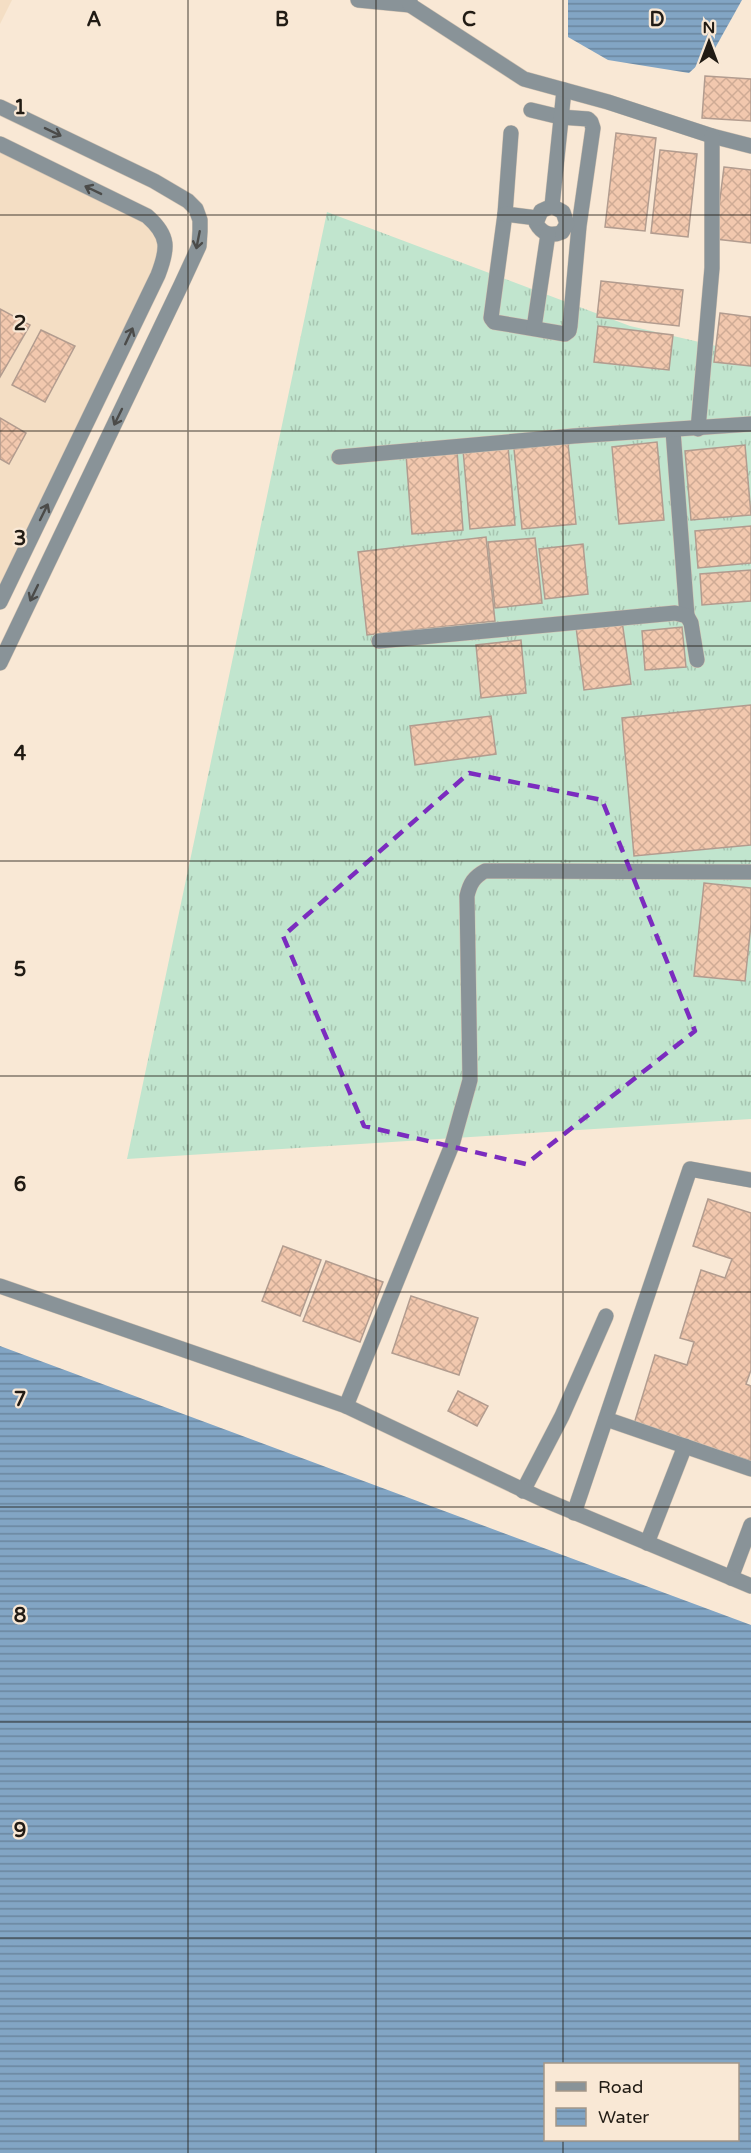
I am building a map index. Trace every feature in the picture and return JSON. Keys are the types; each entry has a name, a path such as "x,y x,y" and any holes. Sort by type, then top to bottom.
{"street":[{"path":"358,0 410,3 524,79 751,146"},
{"path":"552,206 564,90"},
{"path":"0,107 154,181 188,201 196,209 200,220 198,246 181,285 0,663"},
{"path":"512,133 505,214 491,318 494,322 565,334 569,331 573,225 593,128 588,119 560,117 531,110"},
{"path":"698,429 712,268 712,136"},
{"path":"0,144 147,216 161,230 165,257 158,276 0,602"},
{"path":"552,206 541,211 537,218 539,228 548,234 562,232 573,225"},
{"path":"552,206 563,212 573,225"},
{"path":"505,214 537,218"},
{"path":"534,328 548,234"},
{"path":"339,457 574,436 751,424"},
{"path":"673,431 687,616 691,623 697,660"},
{"path":"379,641 675,613 687,616"},
{"path":"346,1406 452,1145 470,1080 467,896 469,885 476,876 485,871 751,872"},
{"path":"574,1513 690,1168 751,1180"},
{"path":"0,1286 346,1406 523,1491 751,1586"},
{"path":"523,1491 562,1416 606,1316"},
{"path":"606,1419 751,1469"},
{"path":"647,1543 685,1446"},
{"path":"731,1578 751,1526"}],"highlighted area":[{"path":"469,773 602,800 695,1031 526,1164 364,1126 283,936"}],"shaded area":[{"path":"0,0 12,0 0,24"},
{"path":"0,139 169,236 0,590"}],"green space":[{"path":"327,212 630,326 751,354 751,1119 127,1159"}],"water":[{"path":"568,0 742,0 714,50 689,73 608,60 568,37"},
{"path":"0,1346 751,1625 751,2153 0,2153"}],"building":[{"path":"705,76 751,79 751,121 702,118"},
{"path":"616,133 656,138 645,231 605,227"},
{"path":"660,150 697,154 688,237 651,233"},
{"path":"724,167 751,170 751,243 715,239"},
{"path":"601,281 683,290 679,326 597,317"},
{"path":"0,309 30,325 0,377"},
{"path":"720,313 751,317 751,366 714,362"},
{"path":"598,326 673,335 669,370 594,362"},
{"path":"41,330 75,346 45,402 12,385"},
{"path":"0,418 26,433 9,464 0,459"},
{"path":"657,442 664,520 619,524 612,447"},
{"path":"568,443 576,524 522,529 514,449"},
{"path":"745,445 751,515 691,520 685,451"},
{"path":"508,446 515,525 470,529 463,450"},
{"path":"457,451 463,530 412,534 406,454"},
{"path":"751,526 751,563 698,568 695,531"},
{"path":"486,537 495,621 367,635 358,552"},
{"path":"535,538 542,603 495,608 488,542"},
{"path":"583,544 588,594 545,599 539,549"},
{"path":"751,570 751,601 702,605 700,574"},
{"path":"622,621 631,684 584,690 576,627"},
{"path":"682,627 686,667 645,670 642,631"},
{"path":"521,640 526,693 481,698 476,645"},
{"path":"751,705 751,845 634,856 622,718"},
{"path":"491,716 496,754 415,765 410,726"},
{"path":"704,883 751,888 751,924 745,981 694,976"},
{"path":"708,1199 751,1213 751,1370 746,1384 751,1386 751,1461 634,1424 655,1355 687,1365 694,1342 680,1338 701,1270 725,1278 732,1259 693,1246"},
{"path":"283,1246 321,1260 300,1316 262,1301"},
{"path":"326,1261 383,1282 360,1342 303,1321"},
{"path":"411,1296 478,1318 459,1375 392,1353"},
{"path":"458,1391 488,1406 477,1426 448,1411"}]}
